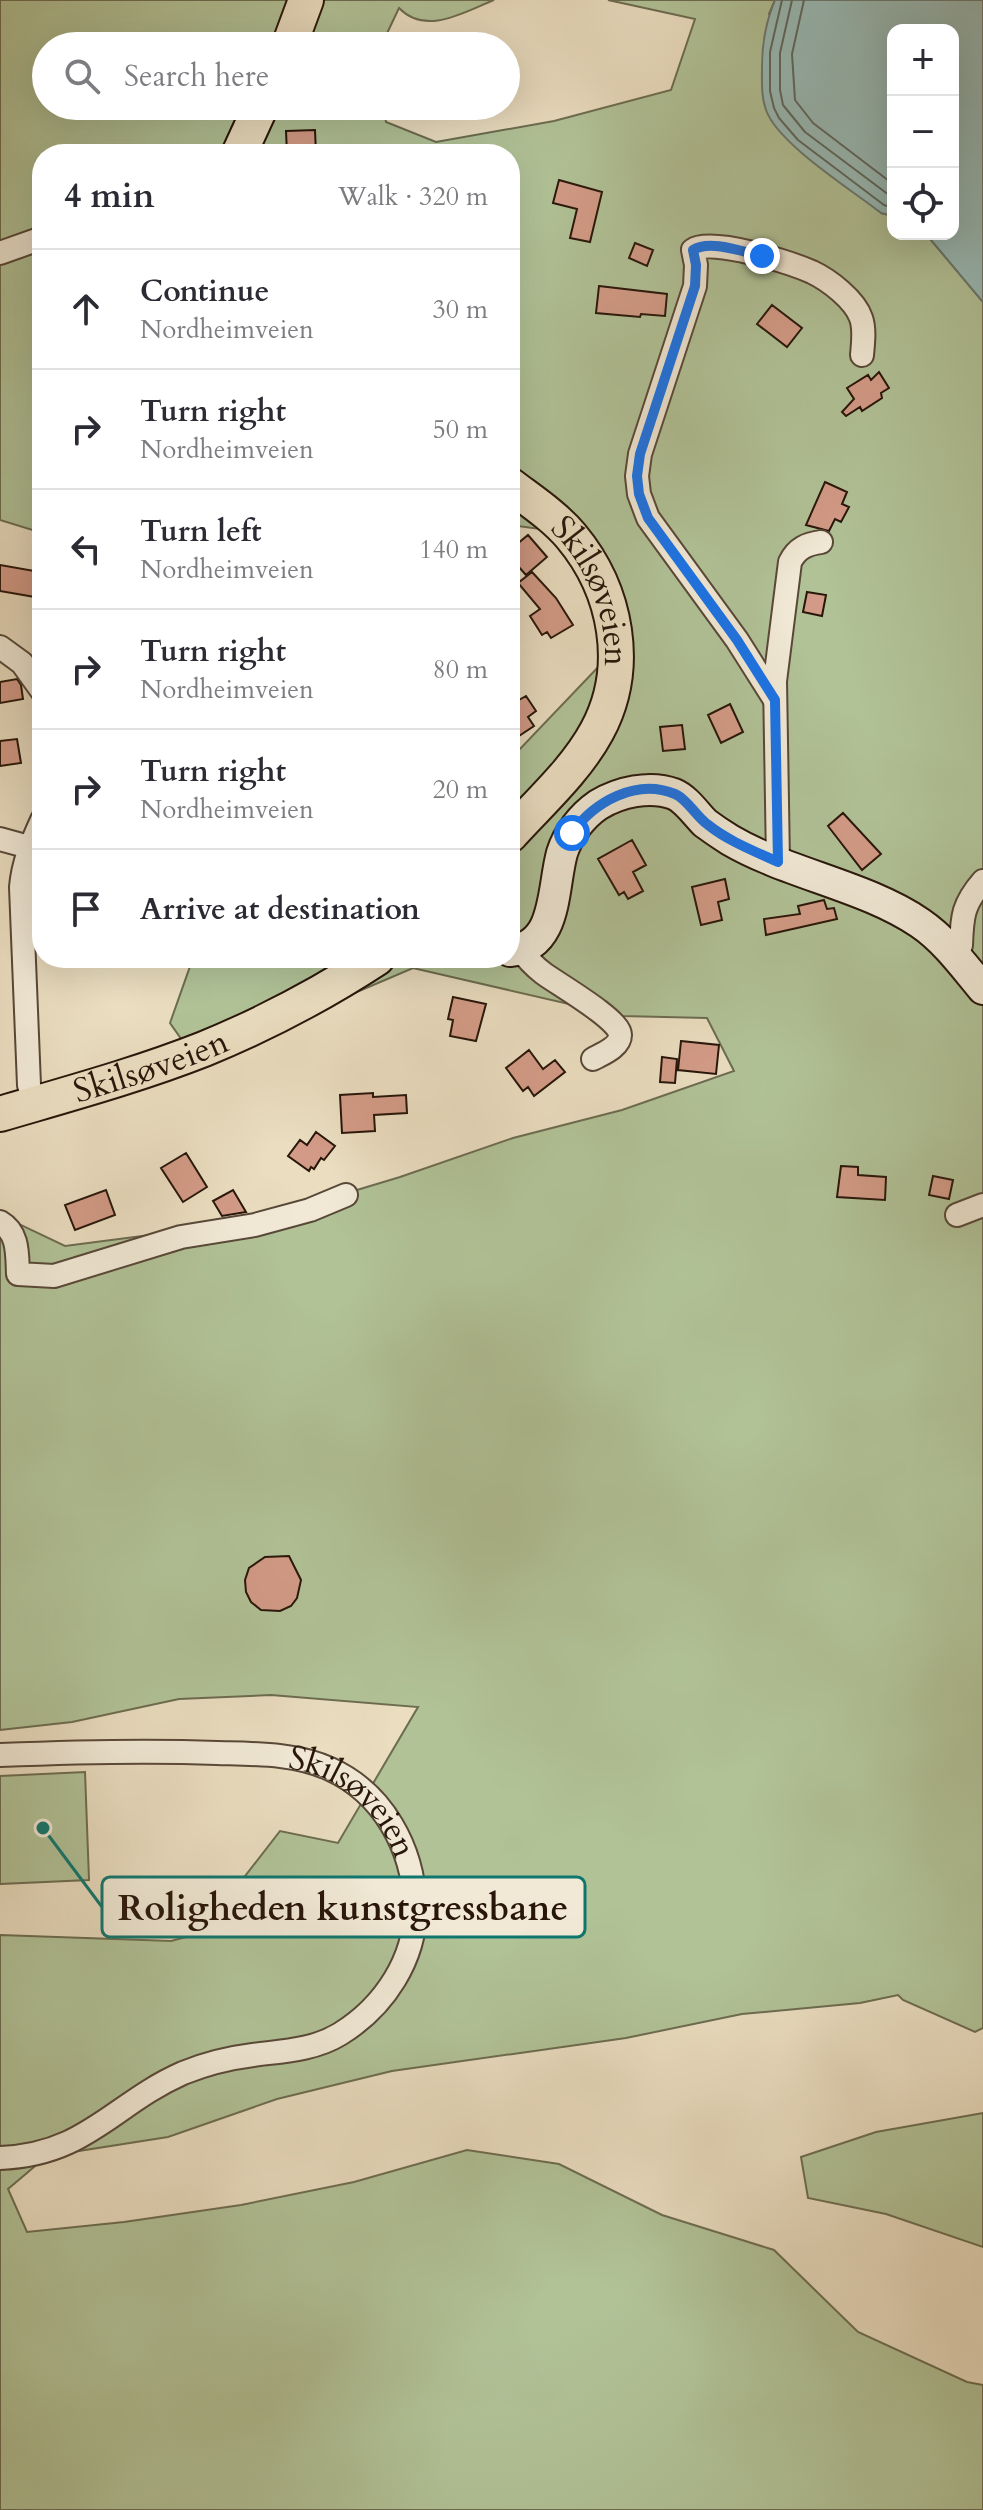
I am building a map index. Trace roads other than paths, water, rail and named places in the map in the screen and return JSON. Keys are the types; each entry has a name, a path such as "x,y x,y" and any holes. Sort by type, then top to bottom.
{"main road":[{"path":"294,32 306,0"},
{"path":"244,144 255,120"},
{"name":"Skilsøveien","path":"520,492 553,517 589,560 613,617 617,656 610,703 596,733 562,778 520,824"},
{"path":"520,949 542,935 552,906 563,852 572,833 595,807 614,796 656,791 677,795 719,832 778,862 896,909 963,946 983,989"},
{"name":"Skilsøveien","path":"0,1114 203,1049 281,1014 362,968"}],"street":[{"path":"0,253 32,242"},
{"path":"775,700 737,640 648,518 639,494 637,476 640,454 695,286 693,250 698,246 707,246 762,256 821,277 848,299 861,317 862,355"},
{"path":"778,862 775,681 790,562 795,552 821,542"},
{"path":"0,647 22,663 32,677"},
{"path":"0,839 29,847"},
{"path":"32,841 22,872 21,887 29,1085 34,1104"},
{"path":"963,946 962,916 965,906 983,881"},
{"path":"520,954 618,1028 620,1035 616,1045 593,1059"},
{"path":"0,1222 5,1224 16,1240 18,1274 54,1276 181,1237 255,1225 310,1210 346,1195"},
{"path":"957,1215 983,1205"},
{"name":"Skilsøveien","path":"0,1755 81,1751 243,1754 286,1756 330,1768 368,1794 397,1832 411,1872 416,1913 411,1943 402,1967 389,1988 357,2022 337,2036 304,2048 222,2060 194,2069 142,2095 65,2146 0,2158"}],"water":[{"path":"775,0 983,0 983,302 931,240 959,240 959,24 887,24 887,214 817,166 773,123 766,110 762,88 763,50"}],"place":[{"name":"Roligheden kunstgressbane","path":"43,1828"}]}
